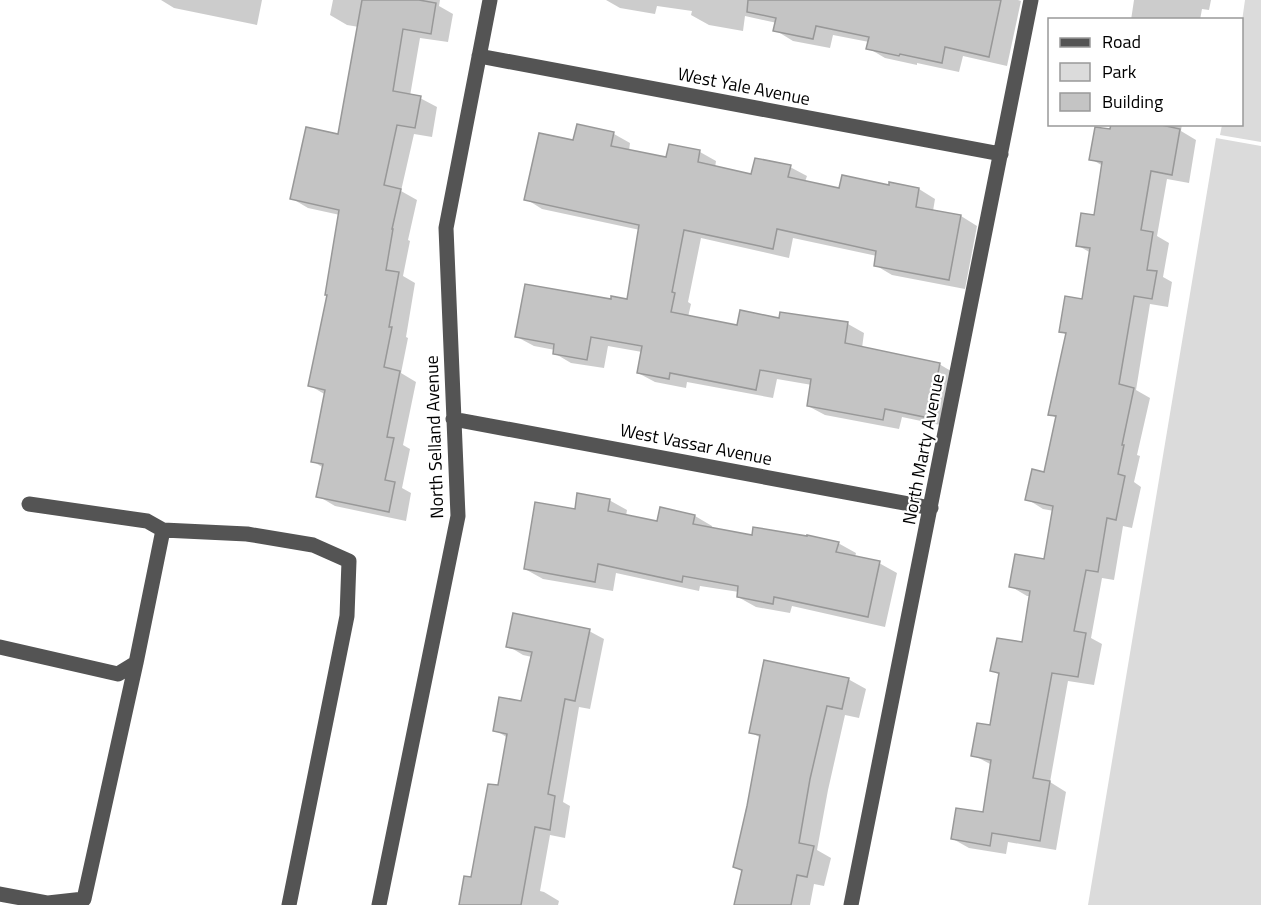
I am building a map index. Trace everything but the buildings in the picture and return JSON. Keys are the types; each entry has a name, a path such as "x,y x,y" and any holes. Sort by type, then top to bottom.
{"street":[{"name":"North Selland Avenue","path":"378,905 458,516 446,228 490,0"},
{"name":"North Marty Avenue","path":"851,905 1031,0"},
{"name":"West Yale Avenue","path":"479,56 1001,154"},
{"name":"West Vassar Avenue","path":"453,419 931,508"},
{"path":"29,504 147,521 163,530 246,534 313,544 349,561 347,616 289,905"},
{"path":"0,894 48,903 84,898 163,530"},
{"path":"0,647 118,674 136,663"}],"green space":[{"path":"1245,0 1261,0 1261,142 1220,135 1222,126 1243,126 1242,18"},
{"path":"1216,138 1261,146 1261,905 1088,905"}]}
